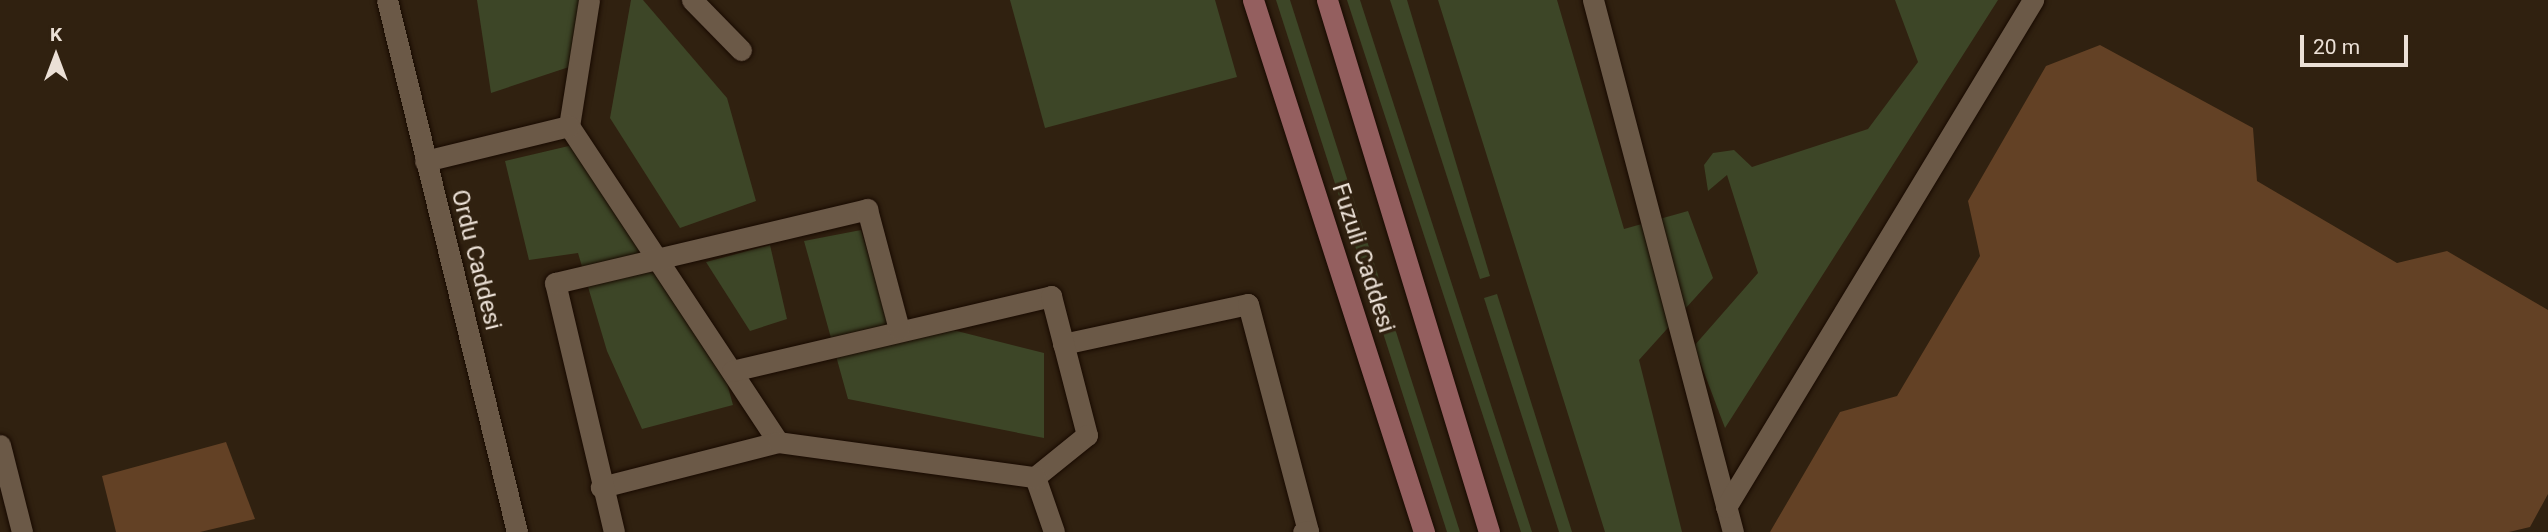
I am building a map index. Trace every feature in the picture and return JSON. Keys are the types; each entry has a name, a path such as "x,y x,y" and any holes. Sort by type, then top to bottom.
{"main road":[{"name":"Fuzuli Caddesi","path":"1253,0 1424,532"},
{"name":"Fuzuli Caddesi","path":"1327,0 1489,532"}],"street":[{"name":"Ordu Caddesi","path":"387,0 517,532"},
{"path":"589,0 569,126 778,442"},
{"path":"692,0 741,50"},
{"path":"1593,0 1732,532"},
{"path":"1726,507 2033,0"},
{"path":"425,161 569,126"},
{"path":"614,532 601,487 555,283 659,262 867,209 899,329"},
{"path":"601,487 778,442 1035,477 1087,435 1051,296 899,329 732,372"},
{"path":"1063,344 1248,304 1308,531 1303,532"},
{"path":"0,445 22,532"},
{"path":"1035,477 1054,532"}],"green space":[{"path":"477,0 579,0 569,67 491,93"},
{"path":"631,0 643,0 727,98 756,201 680,228 610,118"},
{"path":"1010,0 1215,0 1237,77 1045,128"},
{"path":"1276,0 1290,0 1460,532 1447,532"},
{"path":"1347,0 1360,0 1532,532 1521,532"},
{"path":"1390,0 1407,0 1490,276 1480,279"},
{"path":"1438,0 1557,0 1624,229 1688,211 1713,278 1639,360 1682,532 1605,532"},
{"path":"1895,0 1998,0 1725,428 1694,346 1758,273 1727,175 1708,191 1704,165 1713,153 1734,150 1752,167 1868,129 1918,62"},
{"path":"573,145 721,361 733,405 642,429 607,351 578,253 529,260 505,161"},
{"path":"861,230 886,313 1044,353 1044,438 848,399 804,241"},
{"path":"770,245 787,319 750,331 706,262"},
{"path":"1497,294 1572,532 1559,532 1484,298"}],"building":[{"path":"2100,45 2253,128 2257,181 2397,263 2447,251 2548,310 2548,494 2530,527 2509,532 1770,532 1840,412 1897,396 1980,256 1968,201 2046,66"},
{"path":"226,442 255,519 200,532 116,532 102,476"}]}
